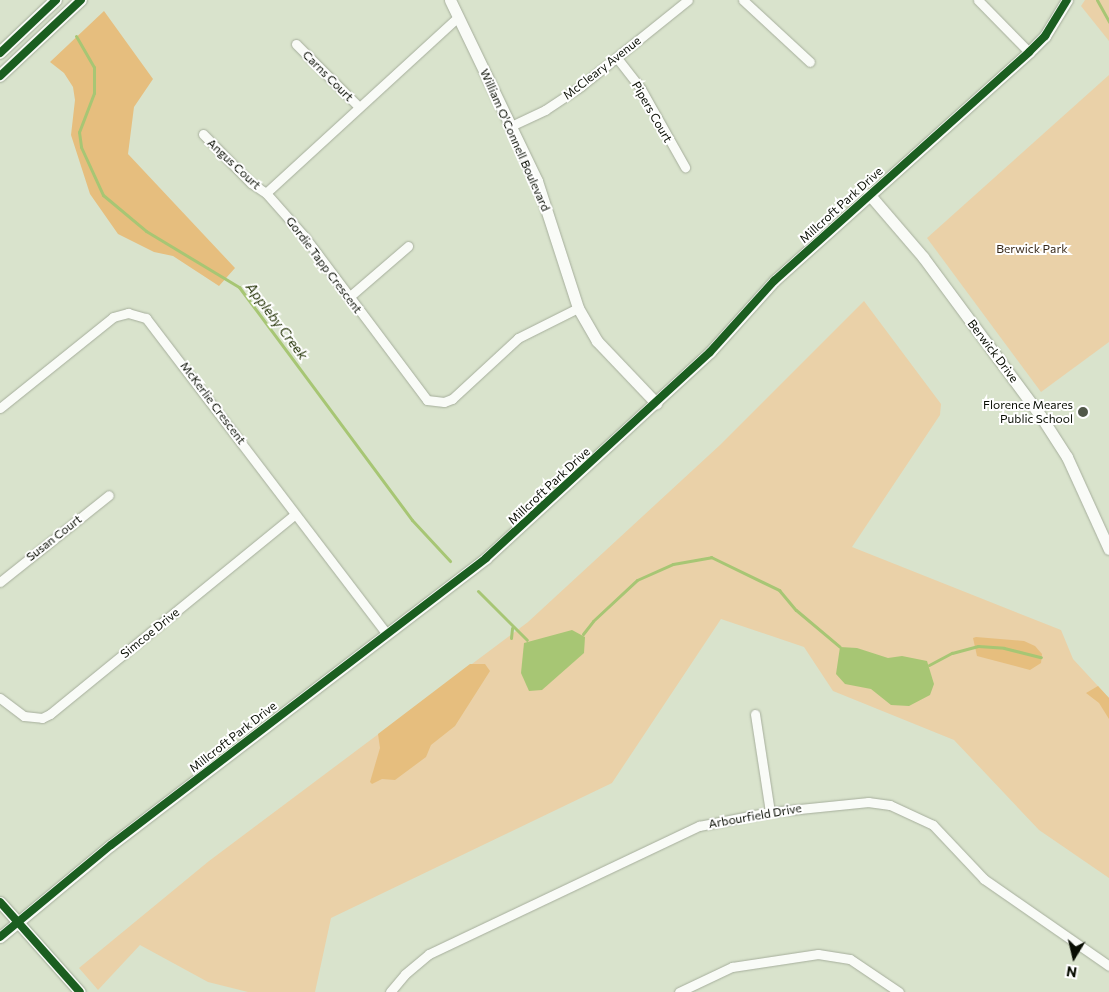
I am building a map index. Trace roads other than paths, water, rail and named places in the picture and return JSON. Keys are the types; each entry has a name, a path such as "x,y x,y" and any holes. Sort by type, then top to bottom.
{"main road":[{"path":"0,53 56,0"},
{"path":"0,76 81,0"}],"street":[{"name":"William O'Connell Boulevard","path":"451,0 546,205 578,308 596,340 656,403"},
{"name":"McCleary Avenue","path":"511,126 545,110 617,58 688,0"},
{"path":"743,0 810,62"},
{"path":"978,0 1029,52"},
{"name":"Millcroft Park Drive","path":"0,937 111,845 486,558 710,352 774,281 1029,52 1045,36 1067,0"},
{"path":"266,193 458,17"},
{"name":"Carns Court","path":"296,44 359,107"},
{"name":"Pipers Court","path":"617,58 641,89 686,167"},
{"name":"Angus Court","path":"203,134 251,183 266,193"},
{"name":"Gordie Tapp Crescent","path":"266,193 304,236 421,395 436,403 452,399 518,338 578,308"},
{"name":"Berwick Drive","path":"870,194 923,257 1040,415 1067,457 1109,549"},
{"path":"349,297 408,246"},
{"name":"McKerlie Crescent","path":"0,408 113,318 128,313 140,315 150,321 172,347 294,515 386,633"},
{"name":"Susan Court","path":"0,582 109,495"},
{"name":"Simcoe Drive","path":"0,698 24,716 42,718 50,714 294,515"},
{"path":"755,714 770,812"},
{"name":"Arbourfield Drive","path":"390,992 404,974 429,954 699,826 770,812 868,802 890,805 915,814 933,825 1000,892 1109,966"},
{"path":"0,902 80,992"},
{"path":"679,992 732,967 818,954 850,959 899,992"}],"waterway":[{"path":"1097,0 1109,22"},
{"name":"Appleby Creek","path":"76,36 94,67 94,93 79,132 81,147 103,195 146,231 239,287 412,520 450,561"},
{"name":"Appleby Creek","path":"583,634 593,621 637,580 673,564 711,557 779,590 796,610 840,647"},
{"name":"Appleby Creek","path":"478,591 527,640"},
{"name":"Appleby Creek","path":"511,638 512,628"},
{"name":"Appleby Creek","path":"929,665 952,653 978,646 1004,648 1041,657"}],"place":[{"name":"Florence Meares Public School","path":"1083,412"}],"park label":[{"name":"Berwick Park","path":"1032,249"}]}
